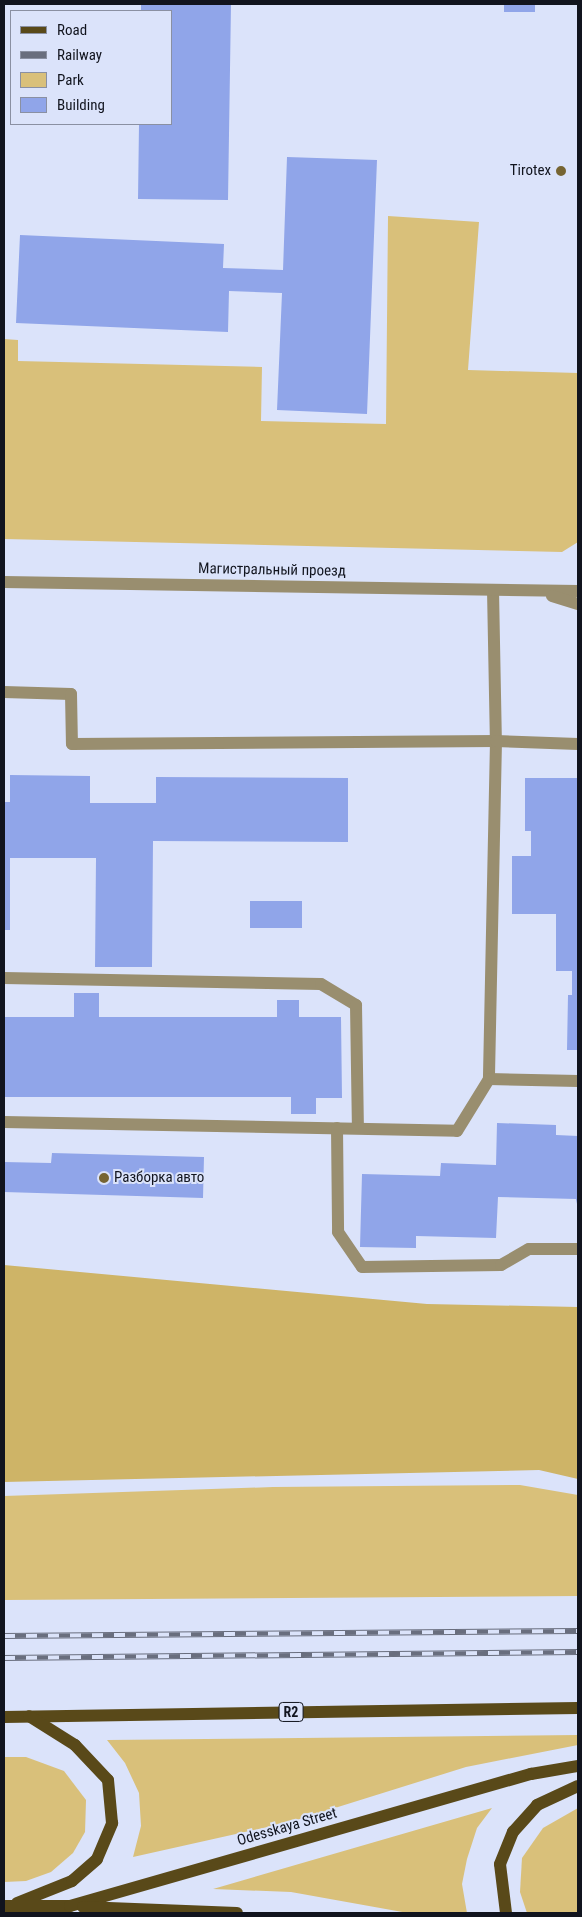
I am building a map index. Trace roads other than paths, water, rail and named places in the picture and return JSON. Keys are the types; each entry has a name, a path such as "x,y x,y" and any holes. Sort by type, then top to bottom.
{"main road":[{"name":"R2","path":"4,1717 578,1708"},
{"path":"7,1906 72,1881 96,1859 112,1823 108,1780 74,1745 29,1716"},
{"name":"Odesskaya Street","path":"7,1906 70,1906 531,1774 578,1766"},
{"path":"506,1913 500,1864 513,1832 537,1805 578,1786"},
{"path":"70,1906 237,1913"}],"street":[{"name":"Магистральный проезд","path":"4,582 540,592"},
{"path":"4,1122 457,1131 489,1079 496,741 493,590"},
{"path":"540,592 578,591"},
{"path":"540,592 578,604"},
{"path":"4,692 71,694 72,744 496,741 578,744"},
{"path":"4,978 321,984 356,1005 358,1128"},
{"path":"489,1079 578,1081"},
{"path":"337,1128 338,1232 362,1267 501,1265 529,1249 578,1249"}],"railway":[{"path":"4,1636 578,1631"},
{"path":"4,1658 578,1652"}],"place":[{"name":"Tirotex","path":"561,171"},
{"name":"Разборка авто","path":"104,1178"}]}
